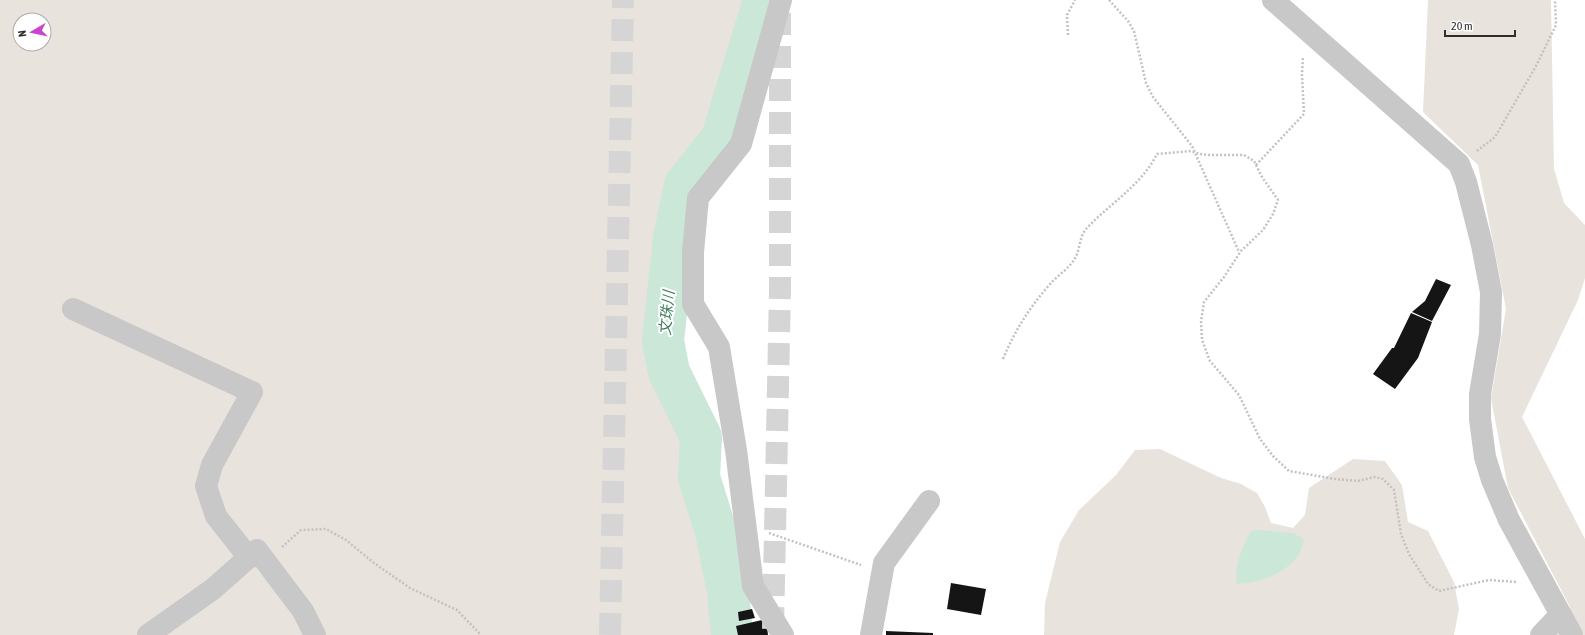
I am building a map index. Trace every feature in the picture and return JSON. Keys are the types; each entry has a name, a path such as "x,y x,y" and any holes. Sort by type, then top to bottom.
{"street":[{"path":"782,0 741,144 698,198 693,252 694,304 719,347 736,450 753,586 783,635"},
{"path":"1273,0 1459,164 1468,189 1482,245 1491,292 1490,334 1480,394 1480,419 1485,457 1492,480 1509,520 1549,596 1572,635"},
{"path":"73,309 252,392 212,465 206,486 216,516 249,558"},
{"path":"870,635 884,563 929,501"},
{"path":"148,635 213,589 257,550 303,611 315,635"},
{"path":"1541,635 1560,615"}],"path":[{"path":"1068,35 1067,15 1075,0"},
{"path":"1109,0 1128,21 1134,31 1142,71 1153,97 1196,153 1240,253"},
{"path":"1459,164 1495,138 1536,66 1556,25 1555,0"},
{"path":"1256,165 1304,114 1302,75 1304,45 1309,32"},
{"path":"1003,359 1012,336 1023,318 1051,283 1074,260 1085,230 1126,193 1145,172 1157,154 1191,151 1210,155 1244,155 1254,161 1262,177 1278,200 1273,214 1263,230 1253,238 1240,253 1224,277 1204,302 1201,322 1202,340 1210,361 1239,395 1260,439 1273,456 1289,471 1335,479 1358,481 1375,477 1383,479 1394,490 1401,534 1409,554 1428,584 1439,591 1489,580 1506,580 1518,582 1549,596"},
{"path":"280,553 281,548 301,530 326,530 346,540 374,563 410,588 457,610 481,635"},
{"path":"746,537 762,531 882,572"}],"shaded area":[{"path":"0,0 750,0 739,45 710,134 674,183 664,282 654,339 661,377 696,438 691,474 719,568 726,609 726,635 0,635"},
{"path":"1428,0 1551,0 1554,169 1564,203 1585,225 1585,278 1578,300 1522,417 1585,539 1585,635 1555,635 1570,607 1508,488 1491,398 1506,309 1478,165 1423,112"},
{"path":"1160,449 1221,478 1241,484 1257,493 1265,507 1271,523 1293,528 1305,515 1309,488 1353,459 1385,461 1402,485 1408,522 1428,531 1454,582 1459,609 1454,635 1044,635 1045,603 1060,542 1079,510 1116,475 1135,450"},
{"path":"1255,530 1293,533 1304,539 1301,550 1296,559 1279,572 1258,581 1237,584 1236,571 1239,557 1250,532"}],"building":[{"path":"1436,279 1451,285 1432,321 1412,312 1425,301"},
{"path":"1411,313 1432,322 1418,358 1395,389 1373,374 1392,348 1394,348"},
{"path":"951,583 986,589 981,615 947,609"},
{"path":"752,609 755,618 739,621 738,612"},
{"path":"762,620 765,627 767,627 768,635 738,635 736,626"},
{"path":"886,631 933,633 933,635 886,635"}],"waterway":[{"name":"文珠川","path":"732,635 728,591 716,532 699,477 701,437 669,372 663,341 674,238 685,185 722,138 764,0"}],"tunnel":[{"path":"610,635 623,0"},
{"path":"773,629 780,289 780,13"}]}
